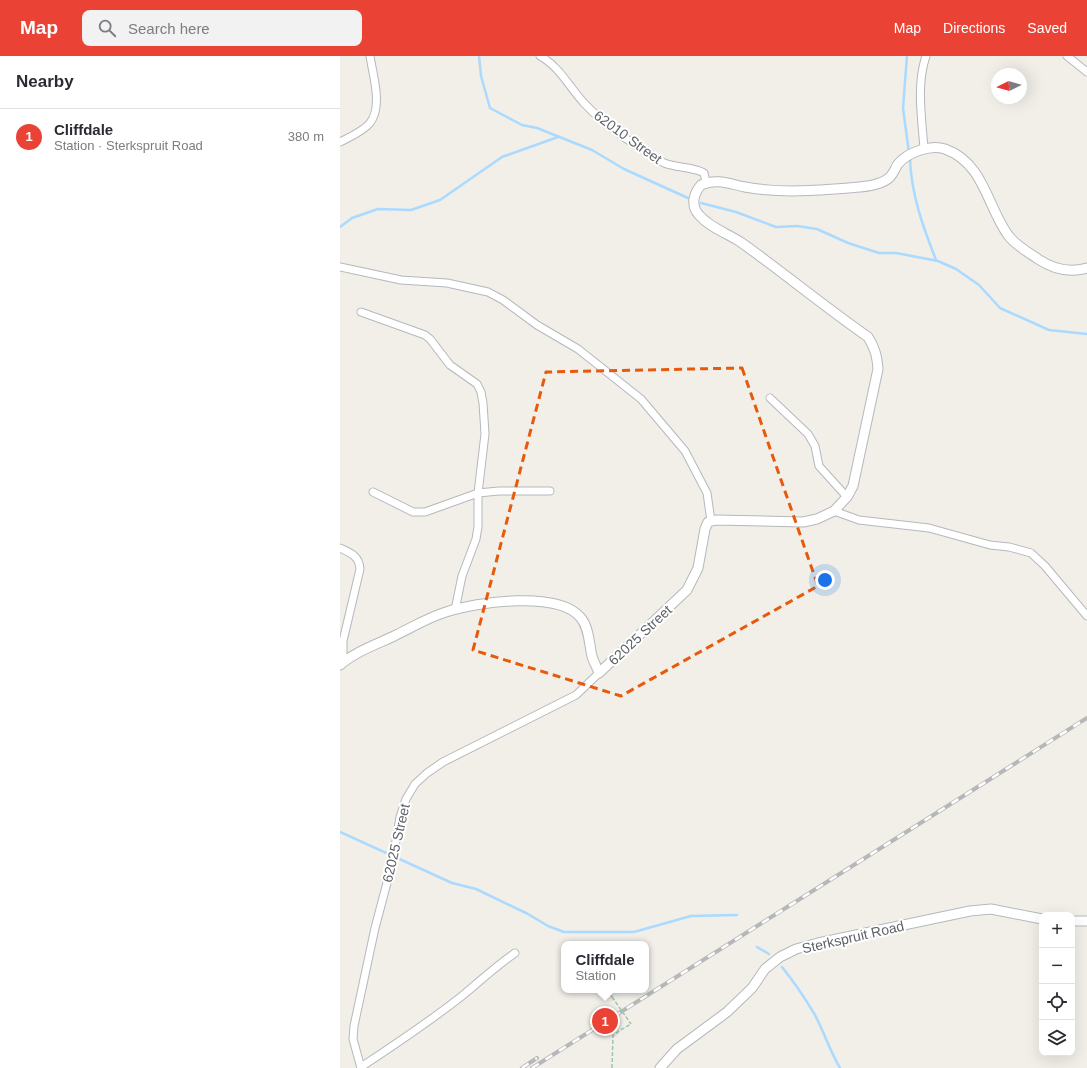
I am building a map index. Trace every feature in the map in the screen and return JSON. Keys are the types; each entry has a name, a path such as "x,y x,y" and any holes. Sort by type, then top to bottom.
{"street":[{"path":"340,142 357,133 369,124 375,115 377,107 370,56"},
{"name":"62010 Street","path":"540,56 551,64 584,103 605,123 664,163 674,167 704,173 706,182"},
{"path":"924,149 921,89 926,56"},
{"path":"1067,56 1087,72"},
{"path":"340,267 401,280 447,282 488,292 503,300 537,325 578,349 641,399 685,451 707,493 711,521 802,522 817,519 834,511 847,497 853,486 878,369 878,357 874,346 868,337 780,271 698,214 694,206 694,196 701,185 706,182 727,182 775,191 862,187 878,184 886,180 892,176 899,163 924,149 933,147 945,149 956,155 977,175 986,188 998,217 1009,236 1024,250 1054,268 1068,270 1087,268"},
{"path":"361,312 424,335 430,339 450,365 477,384 481,392 485,434 478,494 476,539 462,576 455,610"},
{"path":"770,398 808,434 815,446 819,466 847,497"},
{"path":"373,492 413,512 425,512 478,494 499,490 550,491"},
{"path":"834,511 859,520 929,528 990,545 1009,547 1031,553 1045,566 1087,616"},
{"name":"62025 Street","path":"361,1067 353,1039 354,1026 375,928 392,864 400,817 406,798 415,784 427,773 443,762 576,695 687,590 698,568 706,525 711,521"},
{"path":"340,548 356,556 360,562 360,569 343,641 341,664"},
{"name":"62025 Street","path":"341,664 362,651 425,621 455,610 503,602 547,602 571,609 582,618 589,635 592,656 599,672"},
{"name":"Sterkspruit Road","path":"660,1068 677,1049 727,1012 752,988 765,969 796,949 970,911 991,909 1039,918"},
{"path":"1075,921 1087,921"},
{"path":"361,1067 415,1031 463,995 496,966 515,953"}],"path":[{"path":"610,993 630,1024 619,1030 614,1036 612,1068"},
{"path":"610,1030 614,1036"}],"highlighted area":[{"path":"742,368 818,586 621,696 473,650 546,372"}],"waterway":[{"path":"479,56 481,76 490,108 522,125 537,128 592,150 624,169 688,198"},
{"path":"907,56 903,108 909,153"},
{"path":"340,227 352,218 378,209 411,210 440,200 502,157 558,137"},
{"path":"910,158 915,197 922,223 936,260"},
{"path":"701,203 736,212 776,227 797,226 817,229 848,243 879,253 896,253 938,261 956,269 979,285 1000,308 1049,330 1087,334"},
{"path":"340,832 452,883 476,889 528,914 548,926 564,932 634,932 691,916 737,915"},
{"path":"757,947 769,954"},
{"path":"782,967 815,1015 840,1068"}],"railway":[{"path":"532,1068 1087,718"},
{"path":"522,1068 537,1058"}],"place":[{"name":"Cliffdale","path":"605,1021"}]}
